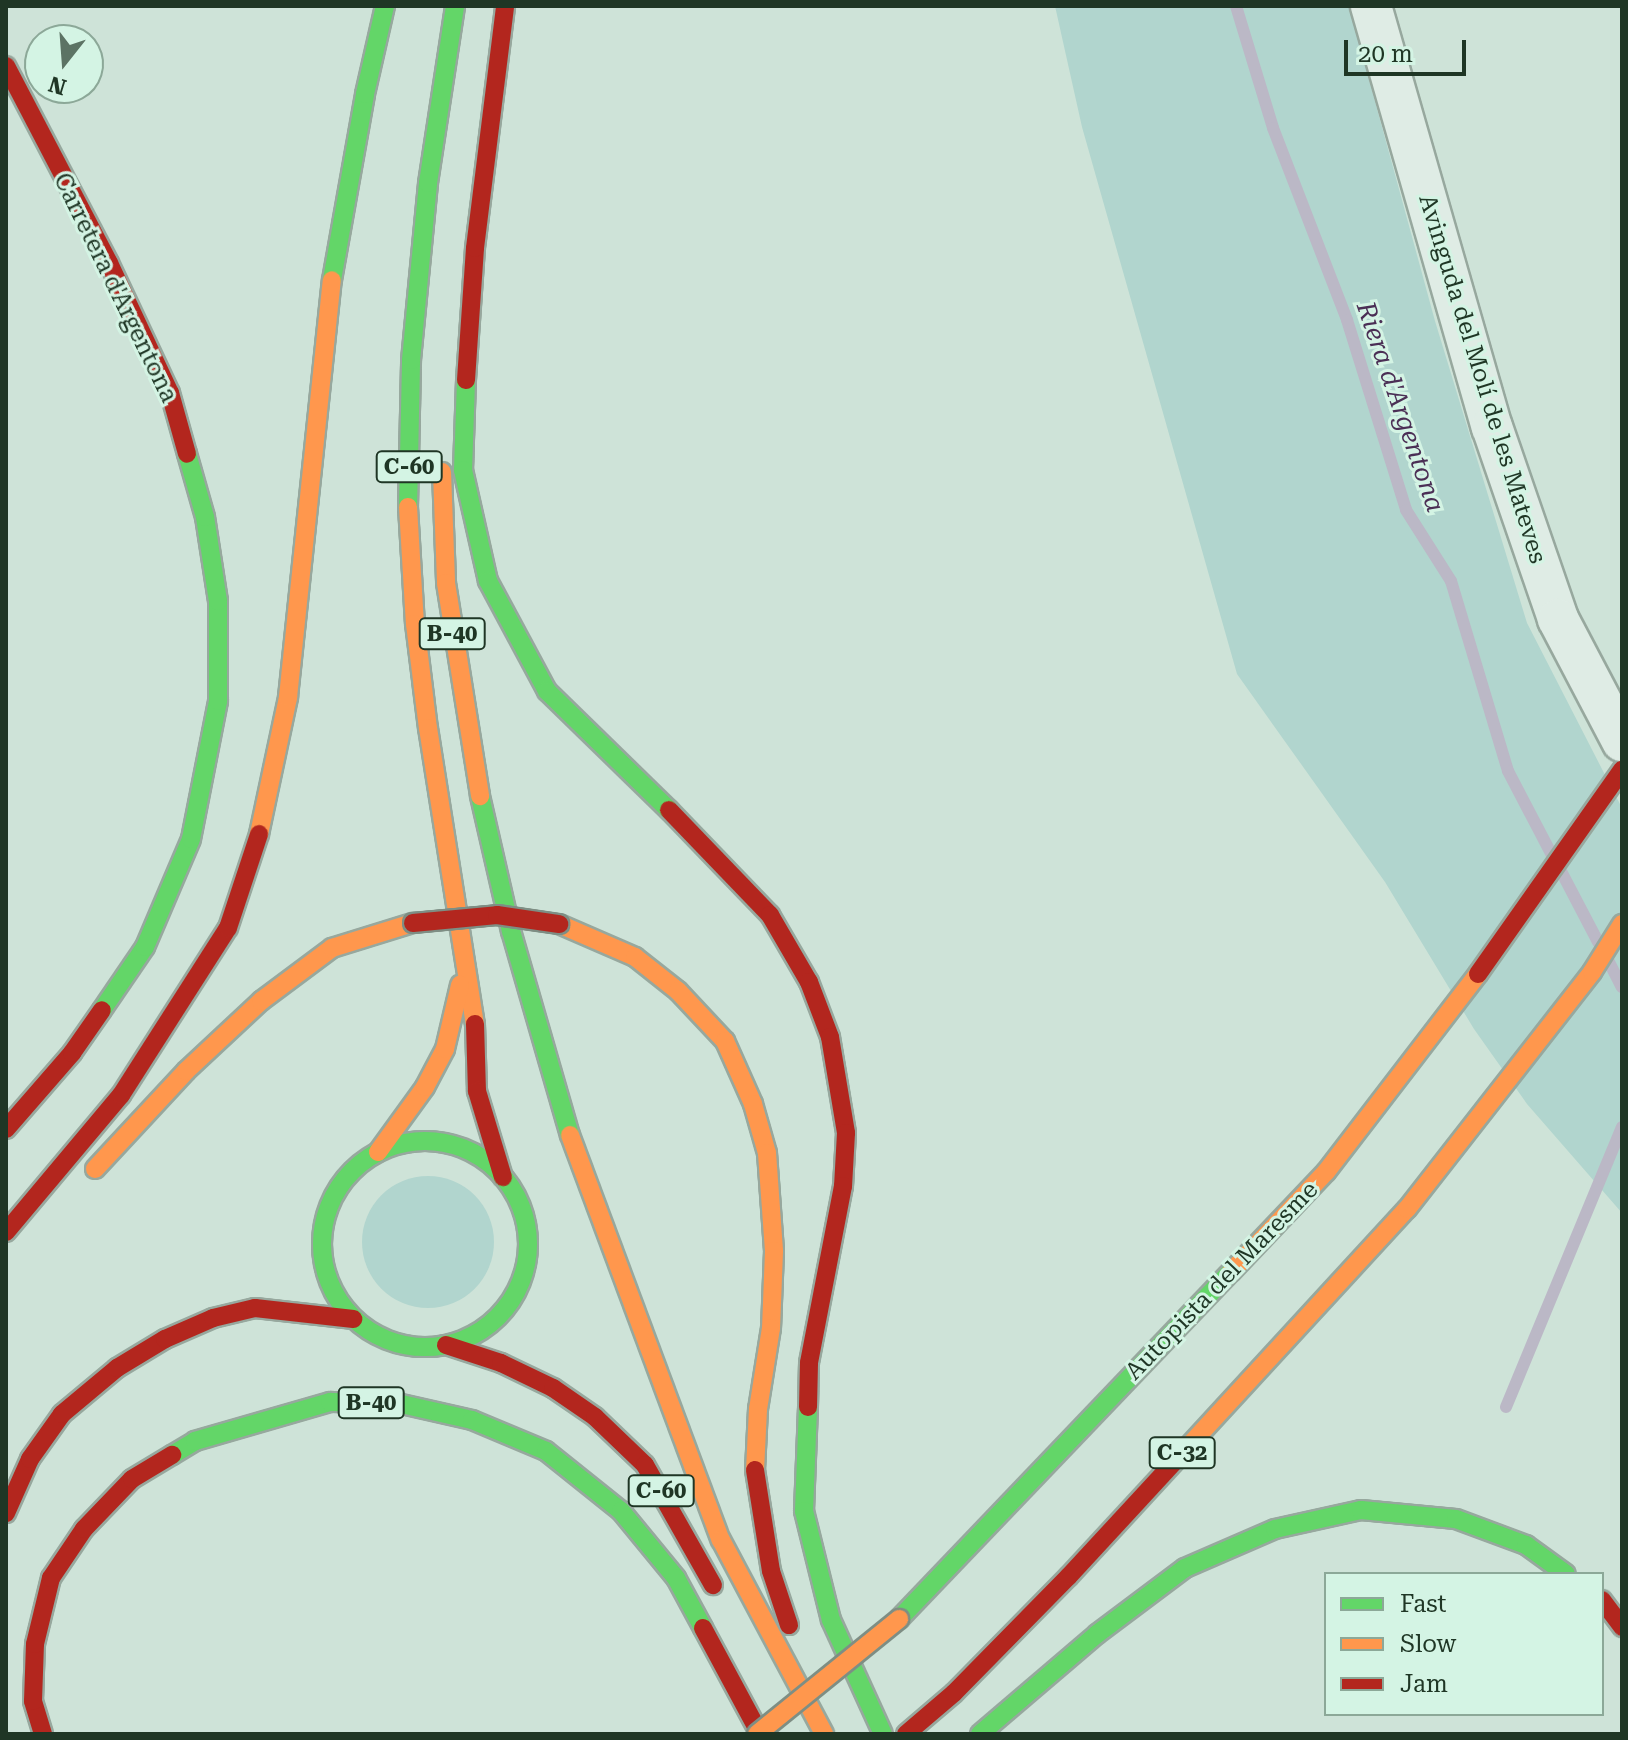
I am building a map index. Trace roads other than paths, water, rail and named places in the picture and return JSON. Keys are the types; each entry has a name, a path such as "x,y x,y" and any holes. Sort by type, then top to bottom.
{"main road":[{"path":"6,1232 121,1095 228,928 266,814 288,697 333,275 365,94 385,6"},
{"name":"C-60","path":"455,6 428,183 411,360 408,502 415,624 428,728 475,1004 477,1091 487,1133 503,1177 525,1218 529,1248 523,1278 509,1305 487,1327 446,1345 430,1348 397,1343 380,1338 353,1319 336,1296 325,1270 322,1229 337,1190 355,1168 378,1152 411,1142 445,1143 477,1155 503,1177"},
{"path":"505,6 477,232 465,392 463,470 473,524 488,581 547,691 715,855 770,915 809,982 830,1037 846,1133 843,1186 809,1363 804,1511 831,1620 883,1734"},
{"name":"Carretera d'Argentona","path":"6,66 109,263 170,393 205,517 218,601 218,687 191,839 145,947 72,1053 6,1129"},
{"name":"B-40","path":"442,455 446,583 463,703 492,857 572,1142 721,1540 825,1734"},
{"name":"Autopista del Maresme","path":"758,1734 899,1619 1326,1172 1517,923 1622,770"},
{"path":"86,1179 186,1071 261,1001 332,948 413,923 497,915 559,924 635,957 678,991 725,1041 753,1104 767,1153 774,1251 771,1328 758,1409 754,1479 771,1571 825,1734"},
{"name":"C-32","path":"906,1734 954,1693 1069,1576 1407,1209 1592,972 1622,924"},
{"name":"C-60","path":"378,1152 425,1087 445,1049 459,990 463,927"},
{"path":"6,1513 30,1459 62,1414 117,1368 165,1339 213,1318 255,1308 353,1319"},
{"name":"C-60","path":"446,1345 501,1363 553,1388 595,1417 645,1465 708,1572 719,1601"},
{"name":"B-40","path":"43,1734 33,1701 35,1644 51,1578 84,1529 132,1479 195,1441 330,1402 397,1403 472,1420 546,1451 621,1511 676,1578 758,1734"},
{"path":"981,1733 1097,1634 1185,1568 1275,1529 1361,1510 1456,1519 1526,1545 1563,1572"},
{"path":"1604,1603 1622,1627"},
{"path":"741,1660 769,1734"}],"street":[{"name":"Avinguda del Molí de les Mateves","path":"1371,6 1492,427 1558,619 1622,741"}],"waterway":[{"name":"Riera d'Argentona","path":"1236,6 1273,128 1347,320 1406,510 1451,581 1508,771 1553,857"},
{"name":"Riera d'Argentona","path":"1562,873 1598,942"},
{"name":"Riera d'Argentona","path":"1609,962 1622,987"},
{"path":"1506,1407 1622,1127"}]}
